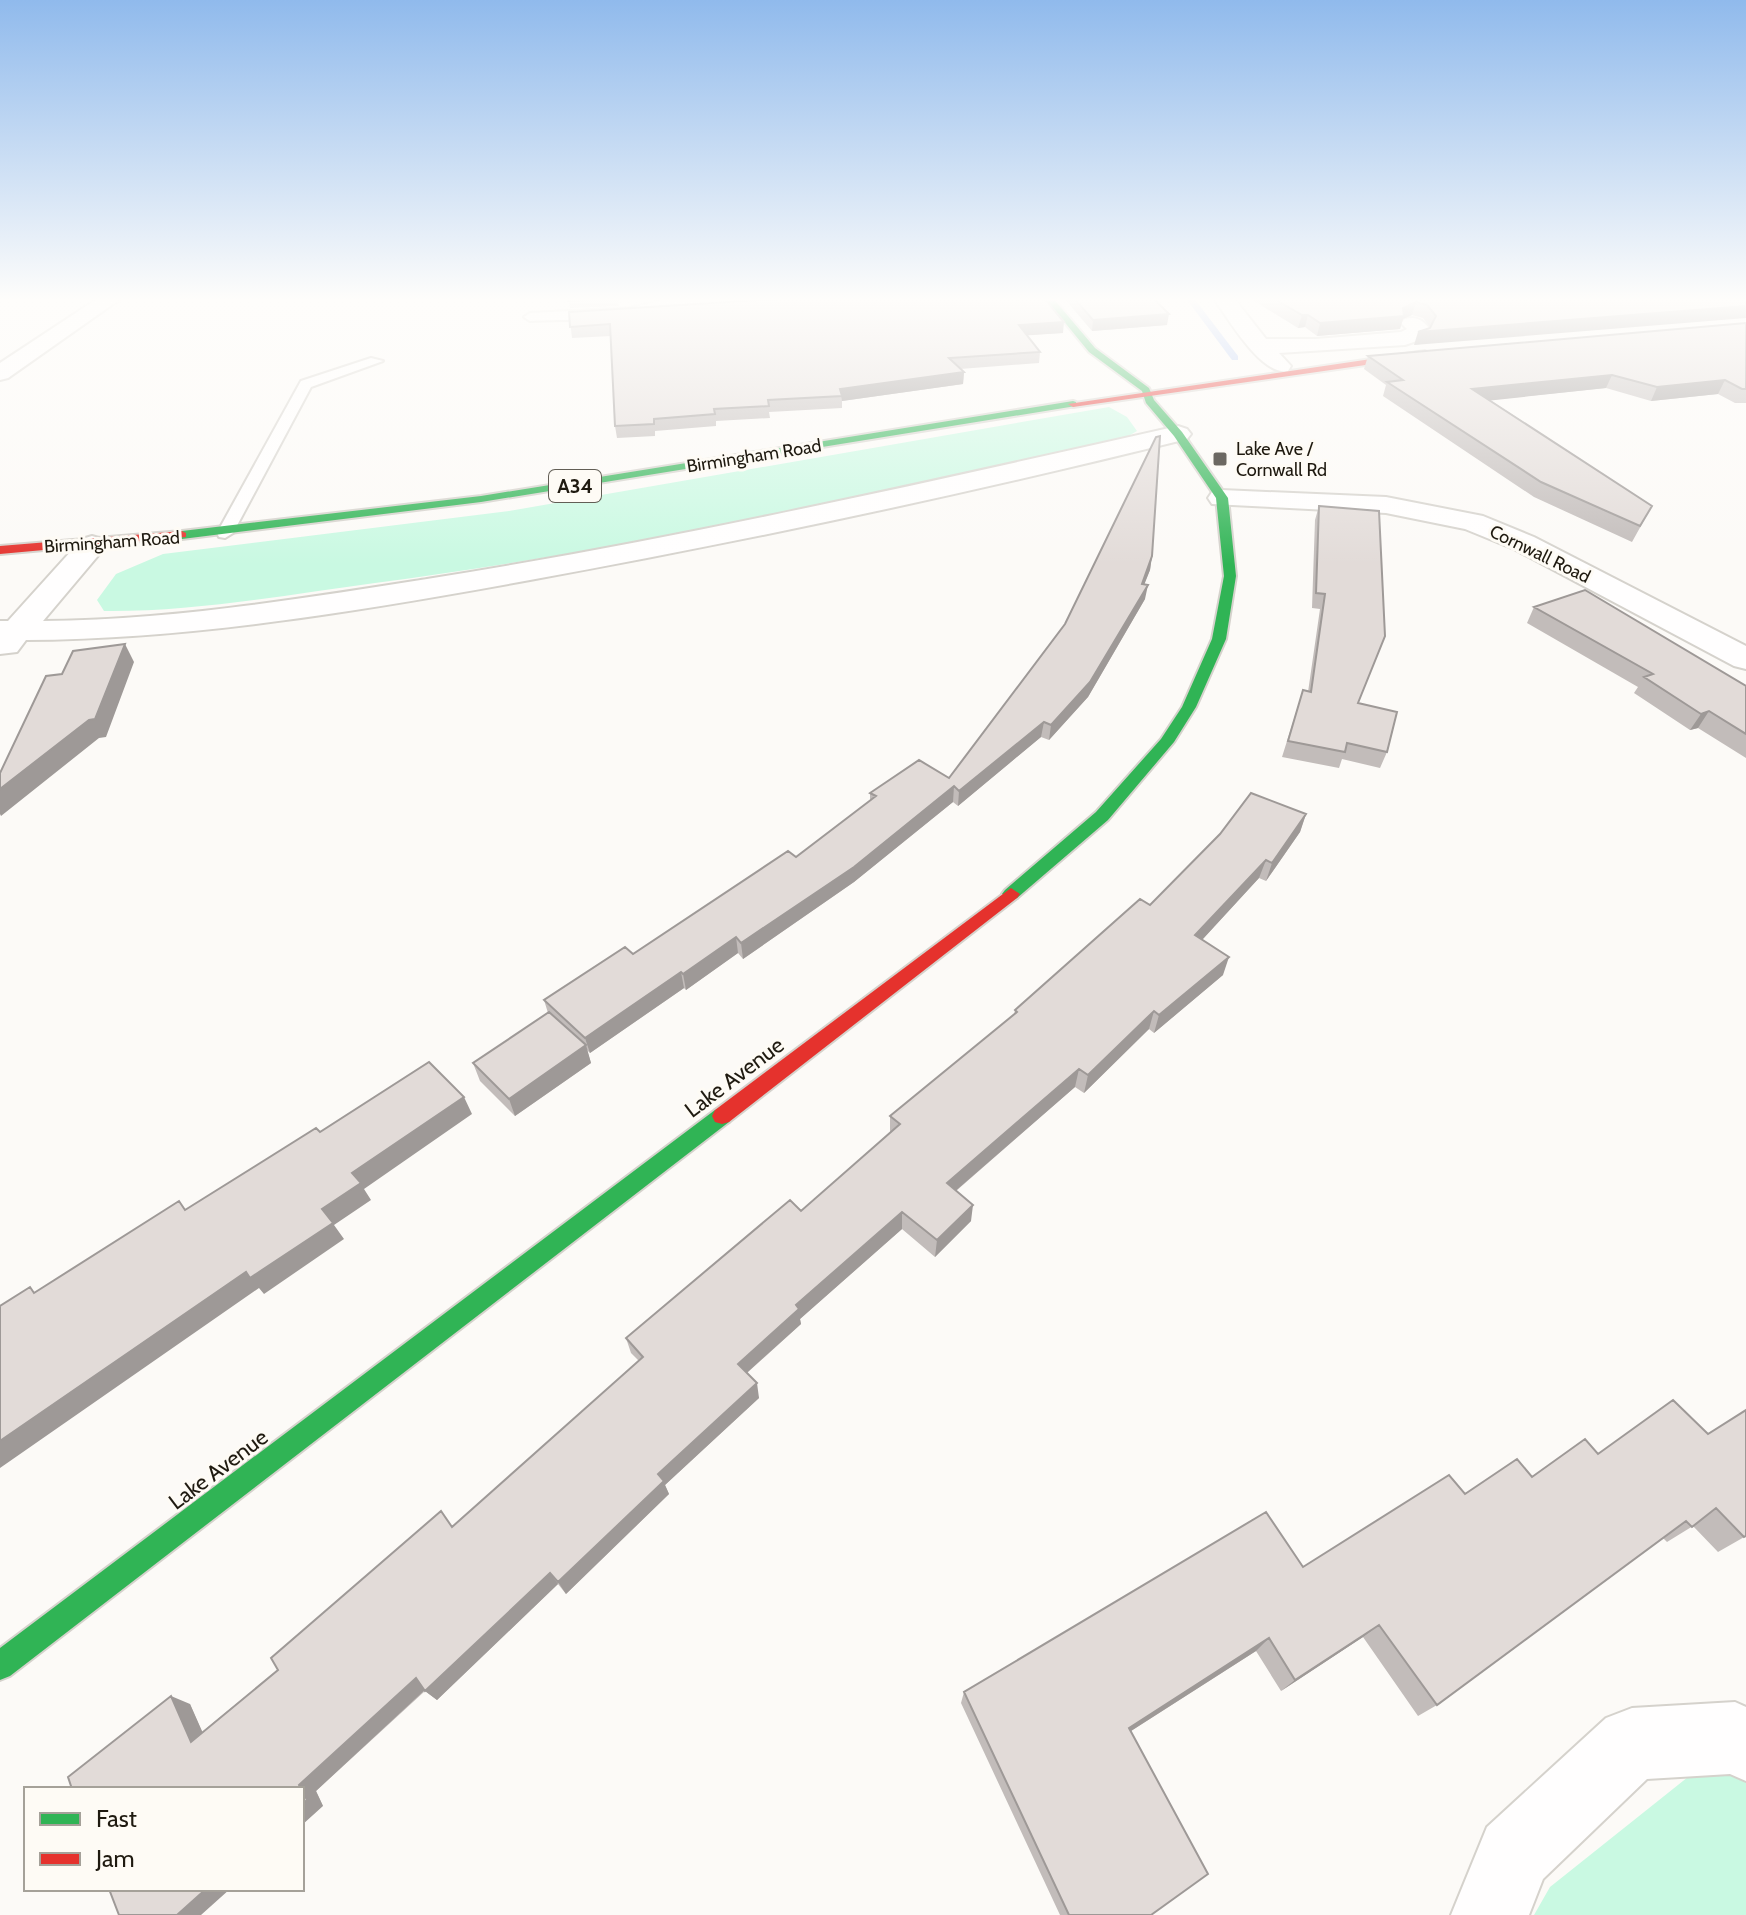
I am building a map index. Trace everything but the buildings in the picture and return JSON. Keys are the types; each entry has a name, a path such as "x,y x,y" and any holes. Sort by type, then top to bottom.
{"main road":[{"name":"Lake Avenue","path":"0,1666 990,911 1102,816 1167,742 1207,673 1222,628 1230,576 1222,498 1141,386"},
{"name":"Birmingham Road","path":"0,550 225,533 560,488 1170,386"}],"street":[{"path":"6,638 265,612 504,577 668,547 1178,434"},
{"name":"Cornwall Road","path":"1222,498 1386,505 1473,522 1524,543 1746,659"},
{"path":"6,638 92,545"},
{"path":"1490,1915 1514,1854 1632,1744 1735,1738 1746,1745"}],"lane":[{"path":"225,533 305,386"}],"green space":[{"path":"1109,407 1127,417 1137,431 1120,441 656,538 469,570 206,606 104,611 97,600 116,574 163,554 509,511"},
{"path":"1733,1768 1746,1774 1746,1915 1534,1915 1550,1887 1688,1777"}],"traffic: fast":[{"path":"1011,894 1102,816 1167,742 1189,707 1219,639 1230,576 1222,498 1141,386"},
{"path":"182,535 481,499 1073,404"},
{"path":"0,1666 722,1116"}],"traffic: jam":[{"path":"1073,404 1197,386"},
{"path":"0,550 182,535"},
{"path":"722,1116 1011,894"}],"place":[{"name":"Lake Ave / Cornwall Rd","path":"1220,459"}]}
